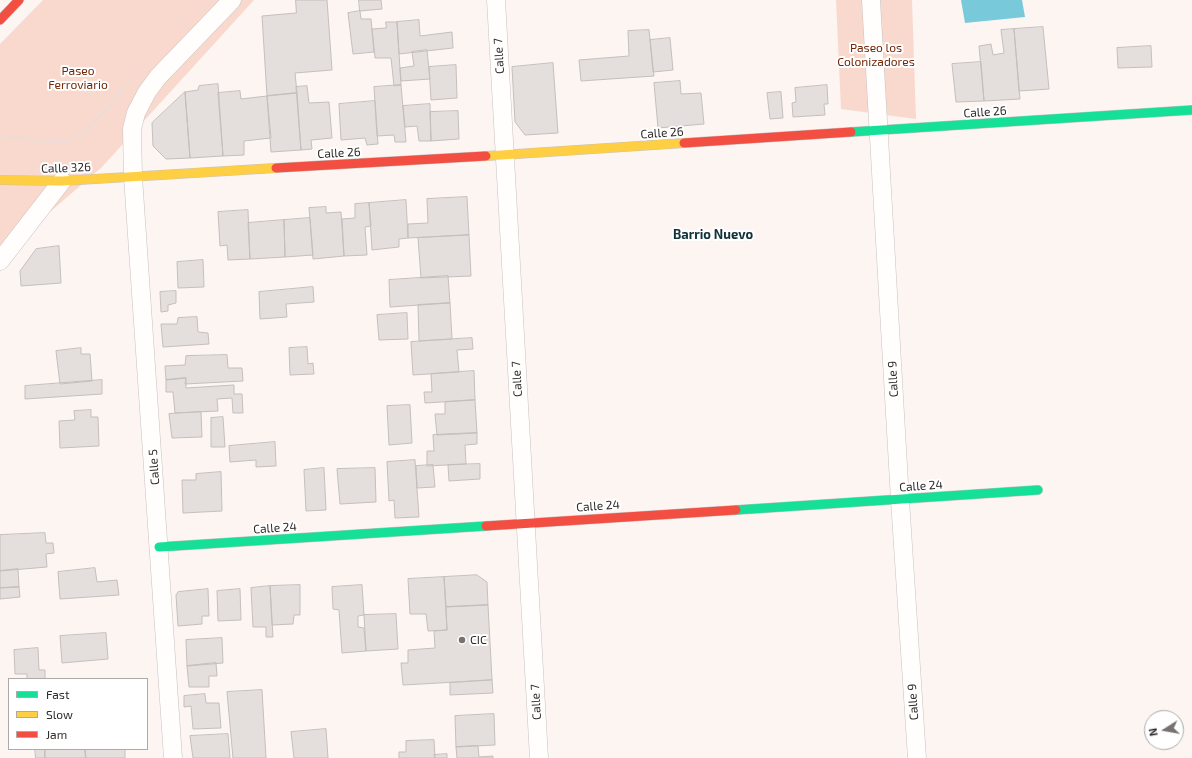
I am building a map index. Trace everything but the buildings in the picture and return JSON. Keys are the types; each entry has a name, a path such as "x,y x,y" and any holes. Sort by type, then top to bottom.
{"street":[{"path":"0,20 19,0"},
{"name":"Calle 5","path":"173,758 133,177 132,129 136,113 147,92 158,77 232,0"},
{"name":"Calle 7","path":"496,0 539,758"},
{"name":"Calle 9","path":"871,0 900,500 917,758"},
{"name":"Calle 26","path":"133,177 505,155 1192,110"},
{"name":"Calle 326","path":"0,180 62,181 133,177"},
{"path":"0,261 62,181"},
{"name":"Calle 24","path":"159,547 1038,490"}],"path":[{"path":"0,136 56,142 70,140 82,134 104,112 132,76"}],"green space":[{"name":"Paseo Ferroviario","path":"43,0 254,0 102,167 0,255 0,44"},
{"name":"Paseo los Colonizadores","path":"836,0 912,0 916,119 841,109"}],"water":[{"path":"961,0 1022,0 1025,17 965,23"}],"traffic: fast":[{"path":"851,132 1192,110"},
{"path":"736,510 1038,490"},
{"path":"159,547 486,526"}],"traffic: slow":[{"path":"486,156 684,143"},
{"path":"0,180 62,181 276,168"}],"traffic: jam":[{"path":"0,20 19,0"},
{"path":"684,143 851,132"},
{"path":"276,168 486,156"},
{"path":"486,526 736,510"}],"place":[{"name":"CIC","path":"462,640"}],"district":[{"name":"Barrio Nuevo","path":"713,235"}]}
